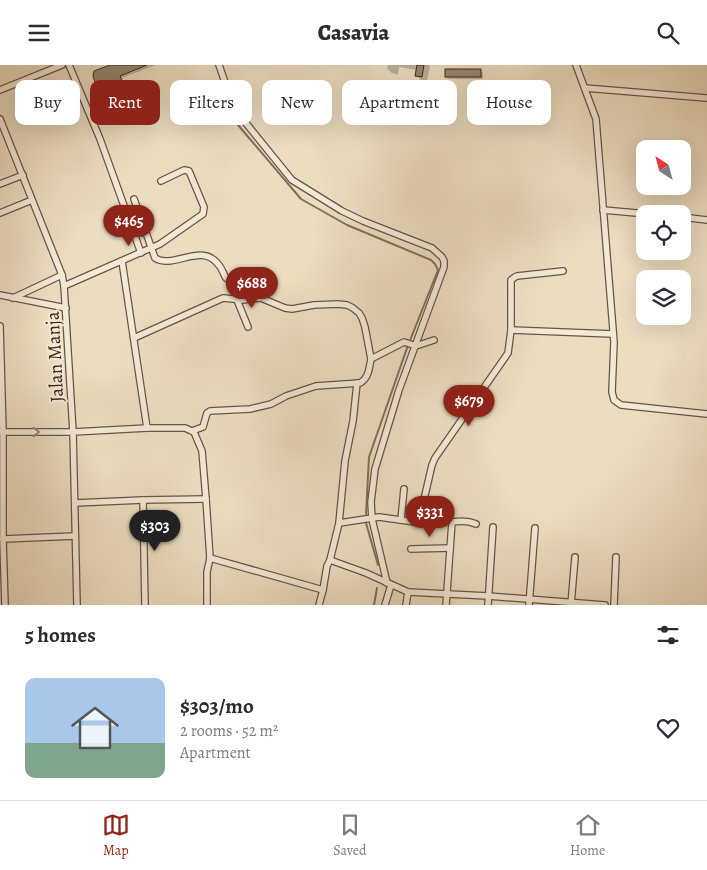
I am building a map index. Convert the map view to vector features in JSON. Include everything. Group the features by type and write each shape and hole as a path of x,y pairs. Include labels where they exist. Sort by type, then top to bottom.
{"street":[{"path":"0,90 62,65"},
{"path":"69,65 100,139 141,253"},
{"path":"219,65 229,94 241,117 292,179 342,211 432,248 444,261 444,267 399,390 375,469 371,502 372,519 389,584 385,605"},
{"path":"576,65 596,119 613,334 612,392 614,400 621,405 707,414"},
{"path":"585,88 707,98"},
{"name":"Jalan Manja","path":"0,119 62,275 64,286 73,432 77,605"},
{"path":"64,286 160,244 201,216 204,210 188,169 161,181"},
{"path":"0,184 23,175"},
{"path":"134,199 155,258 164,261 177,260 194,255 212,258 219,265 226,278"},
{"path":"0,213 32,200"},
{"path":"603,210 636,213"},
{"path":"691,218 707,220"},
{"path":"122,261 147,428"},
{"path":"339,523 385,517 417,522 420,520 432,465 438,453 508,353 511,329 511,283 513,278 563,271"},
{"path":"13,298 62,275"},
{"path":"0,295 66,308"},
{"path":"134,338 223,298 237,300 261,298 292,309 338,304 347,305 359,313 365,327 371,359 368,375 364,380 357,383 316,386 286,396 272,404 250,409 210,411 207,413 203,427 192,431"},
{"path":"237,300 248,327"},
{"path":"0,326 1,510 5,605"},
{"path":"511,329 613,334"},
{"path":"371,359 404,342 414,345 434,340"},
{"path":"319,605 326,566 330,560 339,523 345,461 353,421 357,383"},
{"path":"1,432 73,432 147,428 185,428 192,431 202,451 206,499 210,558 206,572 206,605"},
{"path":"402,520 404,489"},
{"path":"75,503 206,499"},
{"path":"143,500 145,605"},
{"path":"446,605 452,522 476,524"},
{"path":"488,605 493,527"},
{"path":"529,602 535,528"},
{"path":"3,539 75,536"},
{"path":"412,549 450,548"},
{"path":"571,604 575,557"},
{"path":"614,605 616,557"},
{"path":"210,558 323,590"},
{"path":"330,560 366,573 408,592 488,596 529,602 605,605"},
{"path":"406,605 408,592"}],"building":[{"path":"110,65 147,65 120,76 122,80 94,80 94,71"},
{"path":"417,65 424,65 422,77 415,76"},
{"path":"445,69 481,69 481,77 445,77"}],"waterway":[{"path":"238,125 301,199 347,225 431,260 438,270 407,348 369,457 366,514"},
{"path":"366,523 378,565"},
{"path":"374,605 377,588"}]}
